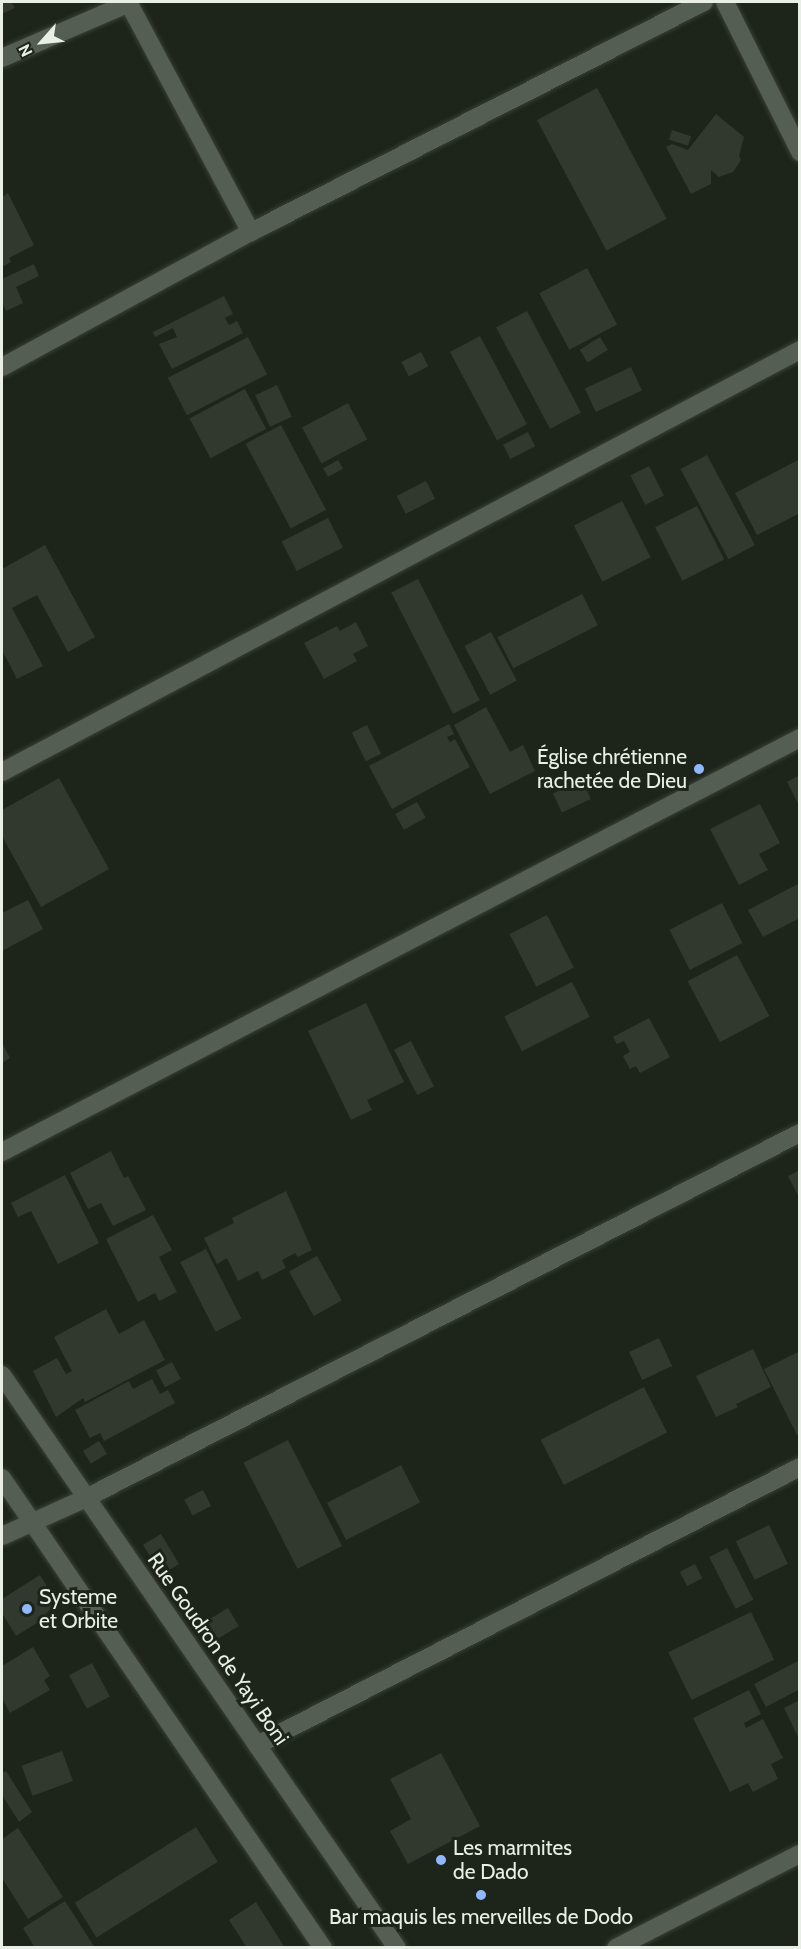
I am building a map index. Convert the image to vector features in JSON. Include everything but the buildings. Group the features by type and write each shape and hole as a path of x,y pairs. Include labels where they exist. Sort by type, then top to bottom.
{"street":[{"path":"2,58 129,2 250,232"},
{"path":"2,367 250,232 704,2"},
{"path":"725,2 800,152"},
{"path":"2,772 800,350"},
{"path":"2,1152 800,738"},
{"path":"2,1536 86,1497 800,1133"},
{"name":"Rue Goudron de Yayi Boni","path":"2,1375 397,1947"},
{"path":"257,1746 800,1467"},
{"path":"2,1478 323,1947"},
{"path":"616,1947 800,1854"}],"place":[{"name":"Église chrétienne rachetée de Dieu","path":"699,769"},
{"name":"Systeme et Orbite","path":"27,1609"},
{"name":"Les marmites de Dado","path":"441,1860"},
{"name":"Bar maquis les merveilles de Dodo","path":"481,1895"}]}
